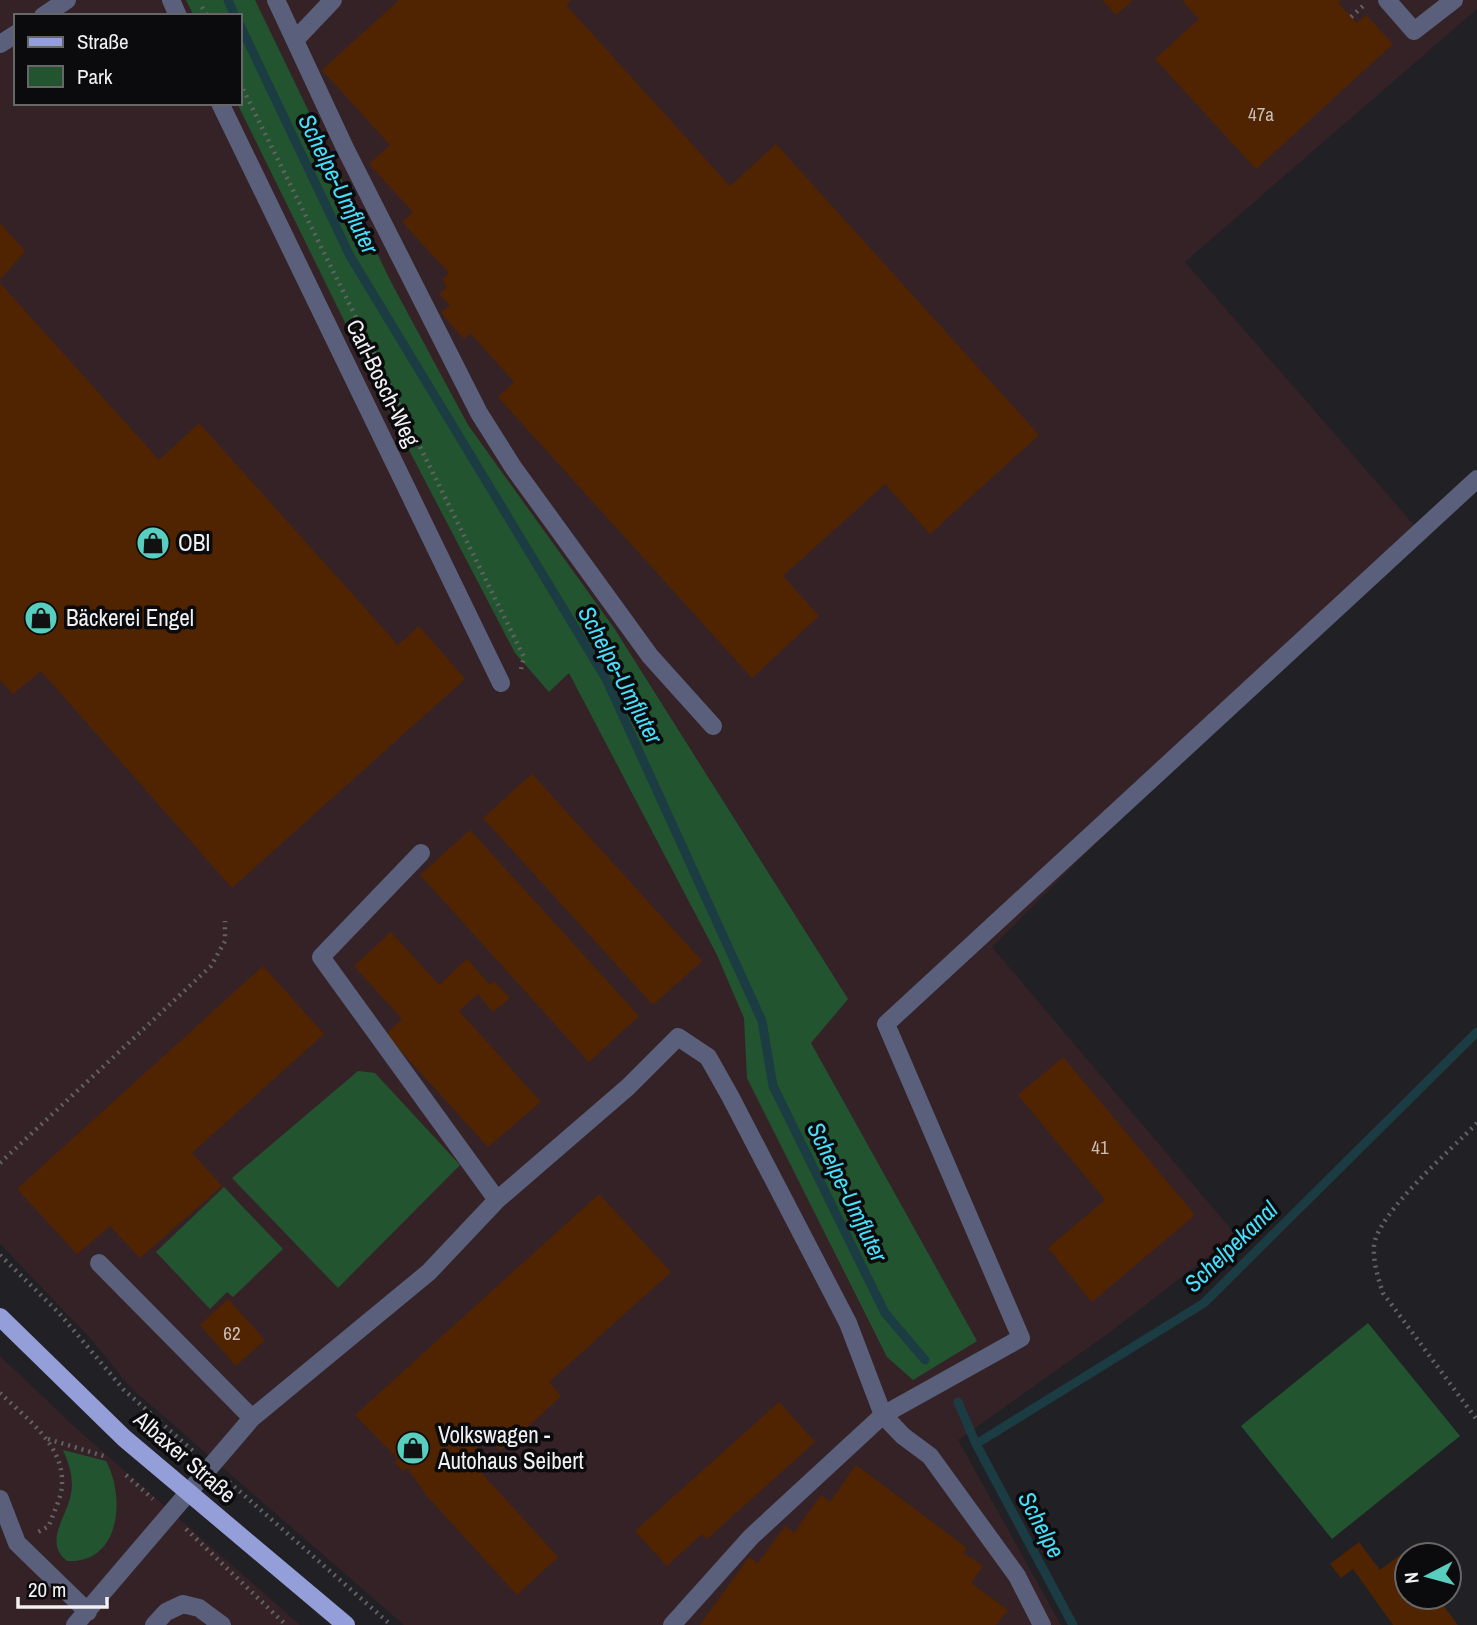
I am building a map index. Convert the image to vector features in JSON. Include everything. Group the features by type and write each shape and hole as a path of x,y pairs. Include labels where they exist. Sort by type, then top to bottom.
{"main road":[{"name":"Albaxer Straße","path":"0,1317 124,1438 346,1625"}],"street":[{"path":"46,14 67,0"},
{"path":"276,0 345,148 479,413 513,467 650,656 713,726"},
{"path":"295,40 333,0"},
{"path":"1387,0 1414,31 1454,0"},
{"name":"Carl-Bosch-Weg","path":"221,105 500,683"},
{"path":"672,1625 751,1537 883,1415 1021,1338 886,1024 1477,479"},
{"path":"421,853 321,957 497,1200"},
{"path":"0,1499 17,1543 82,1618 252,1418 429,1272 497,1200 628,1087 678,1037 708,1057 730,1096 848,1323 883,1415 902,1436 930,1456 1017,1576 1042,1625"},
{"path":"99,1263 252,1418"},
{"path":"154,1625 166,1612 183,1604 199,1608 222,1625"}],"path":[{"path":"242,87 524,657 520,671 500,683"},
{"path":"0,1163 211,966 225,941 225,921"},
{"path":"1477,1124 1386,1217 1374,1244 1376,1271 1383,1293 1477,1420"},
{"path":"0,1255 59,1313 124,1390 391,1625"},
{"path":"0,1393 48,1439 60,1463 62,1486 49,1526 17,1543"},
{"path":"48,1439 106,1456"},
{"path":"236,1574 286,1625"}],"shaded area":[{"path":"0,0 1477,0 1477,9 1185,262 1414,525 992,947 1236,1235 1109,1333 958,1440 1061,1625 404,1625 131,1388 91,1339 0,1244"},
{"path":"0,1356 77,1429 300,1625 0,1625"}],"green space":[{"path":"186,0 255,0 391,282 468,425 614,628 848,999 811,1043 977,1341 913,1380 887,1357 747,1078 744,1018 717,955 569,673 549,692 515,653 387,408 238,105 242,105 242,14 193,14"},
{"path":"358,1071 375,1073 460,1165 338,1288 232,1178"},
{"path":"224,1187 283,1249 233,1297 227,1292 210,1309 156,1252"},
{"path":"1368,1323 1460,1436 1332,1539 1241,1426"},
{"path":"63,1450 106,1461 116,1493 114,1526 108,1540 98,1552 85,1559 67,1561 57,1546 58,1529 72,1488"}],"building":[{"path":"399,0 571,0 566,5 730,186 776,144 1039,435 930,534 885,484 783,576 819,616 752,678 498,397 514,382 470,333 464,339 441,313 450,305 439,294 447,287 442,280 449,273 402,222 413,212 369,164 390,145 322,70"},
{"path":"1102,0 1133,0 1116,15"},
{"path":"1182,0 1341,0 1338,3 1357,23 1366,15 1393,44 1256,169 1155,59 1199,19"},
{"path":"0,223 25,251 0,280"},
{"name":"OBI","path":"0,283 159,460 199,423 398,645 419,626 465,679 232,888 41,671 13,694 0,680"},
{"path":"532,774 702,961 653,1005 483,818"},
{"path":"470,830 639,1016 589,1062 420,875"},
{"path":"391,932 439,985 467,959 490,985 494,981 510,998 493,1012 478,994 459,1011 541,1102 488,1147 389,1038 388,1032 402,1019 354,966"},
{"path":"263,966 324,1034 192,1153 222,1186 140,1258 110,1226 77,1254 17,1189"},
{"path":"1063,1057 1195,1215 1092,1302 1048,1248 1105,1200 1018,1095"},
{"path":"599,1194 671,1272 549,1382 561,1396 528,1427 535,1435 523,1446 516,1437 500,1451 489,1438 467,1457 558,1557 517,1595 427,1496 407,1468 403,1471 394,1462 398,1459 355,1415"},
{"path":"228,1299 265,1340 236,1366 200,1325"},
{"path":"779,1402 815,1442 707,1539 702,1534 667,1566 635,1531"},
{"path":"856,1465 967,1548 963,1553 983,1566 971,1583 1008,1610 996,1625 700,1625 749,1557 758,1563 785,1526 794,1533 821,1495 830,1502"},
{"path":"1359,1542 1380,1570 1393,1560 1393,1611 1448,1611 1458,1625 1393,1625 1353,1569 1341,1578 1330,1564"}],"waterway":[{"name":"Schelpe-Umfluter","path":"228,0 234,14"},
{"name":"Schelpe-Umfluter","path":"242,29 350,256 606,679 762,1021 773,1086 885,1313 925,1360"},
{"name":"Schelpekanal","path":"976,1444 1204,1303 1477,1032"},
{"name":"Schelpe","path":"958,1402 976,1444 1073,1625"}],"place":[{"name":"OBI","path":"153,543"},
{"name":"Bäckerei Engel","path":"41,618"},
{"name":"Volkswagen - Autohaus Seibert","path":"413,1448"}]}
